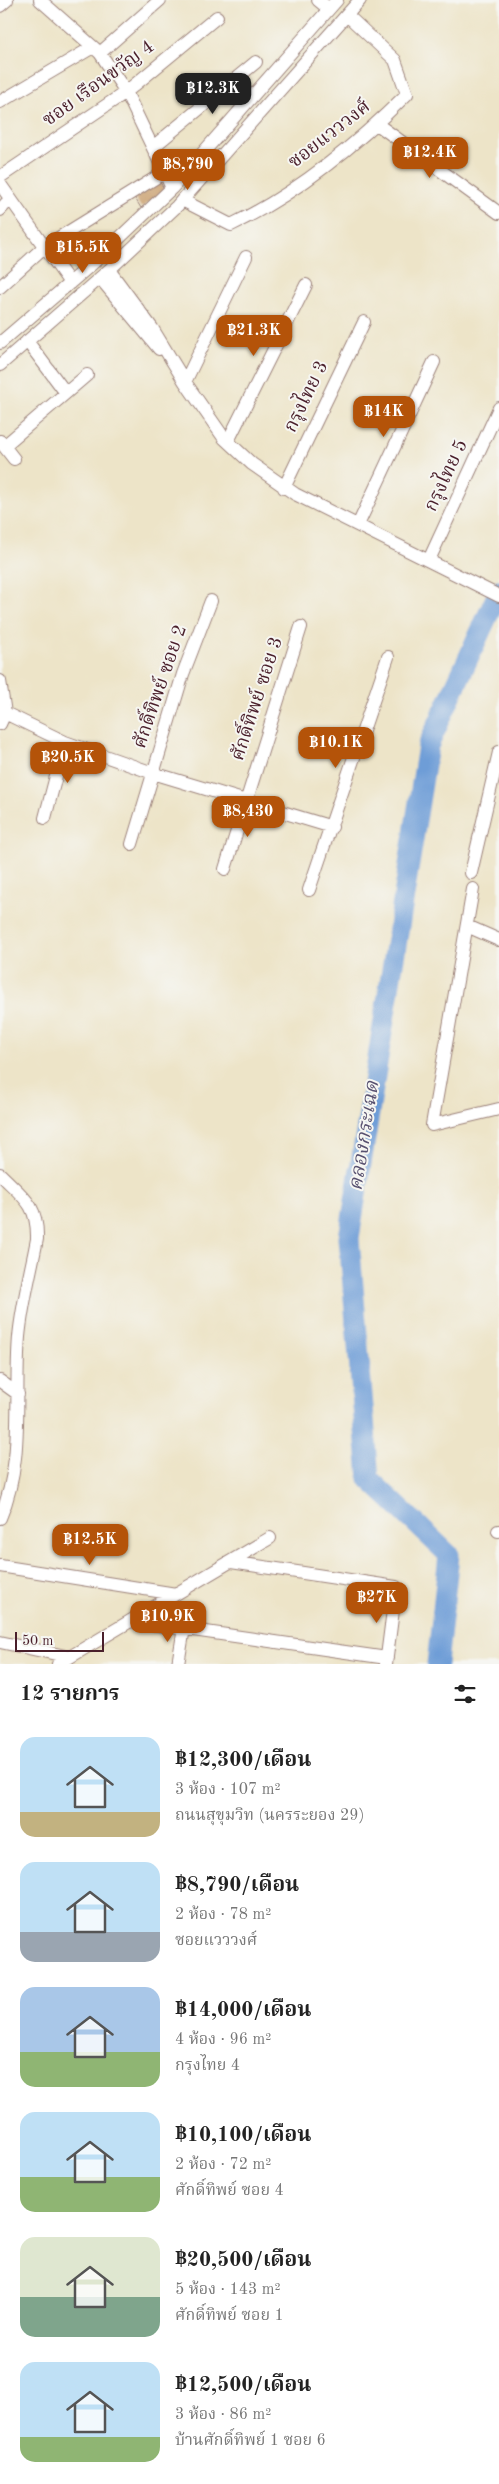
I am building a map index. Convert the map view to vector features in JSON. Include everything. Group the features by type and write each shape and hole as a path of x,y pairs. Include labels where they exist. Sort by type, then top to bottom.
{"street":[{"path":"0,6 7,0"},
{"path":"0,102 96,50 160,0"},
{"path":"1,339 70,283 172,188 333,5 318,0"},
{"path":"0,364 104,274 182,200 360,0"},
{"path":"44,1 96,50 126,92 172,188"},
{"name":"ซอยแวววงศ์","path":"182,200 231,225 257,212 289,190 377,124 407,94 395,60 347,15"},
{"name":"ซอย เรือนขวัญ 4","path":"0,177 126,92 217,17"},
{"path":"152,147 256,62"},
{"path":"377,124 499,213"},
{"path":"0,287 44,247 165,172"},
{"path":"0,184 70,283"},
{"path":"0,210 10,199"},
{"path":"185,382 246,257"},
{"path":"104,274 152,328 171,362 228,441 252,464 284,488 499,596"},
{"path":"228,441 306,285"},
{"name":"กรุงไทย 3","path":"284,488 364,322"},
{"path":"27,341 66,393"},
{"path":"358,525 434,362"},
{"path":"14,460 2,443 87,375"},
{"name":"กรุงไทย 5","path":"429,560 499,408"},
{"name":"ศักดิ์ทิพย์ ซอย 2","path":"132,844 183,674 211,601"},
{"name":"ศักดิ์ทิพย์ ซอย 3","path":"225,869 245,800 301,627"},
{"path":"309,890 332,827 388,657"},
{"path":"0,682 2,718 153,773 332,827"},
{"path":"45,818 65,742"},
{"path":"470,872 499,752"},
{"path":"473,889 432,1125 499,1109"},
{"path":"467,926 499,940"},
{"path":"0,1174 29,1203 37,1223 37,1239 19,1336 16,1442 5,1476 0,1518"},
{"path":"0,1381 18,1394"},
{"path":"58,1664 270,1538"},
{"path":"130,1621 386,1661 396,1587 231,1562"},
{"path":"0,1566 176,1594"},
{"path":"178,1664 184,1628"},
{"path":"0,1642 70,1657"}],"building":[{"path":"158,179 166,192 141,208 133,195"}],"waterway":[{"name":"คลองกระเฉด","path":"437,1664 449,1555 369,1479 349,1238 428,746 499,591"}]}
